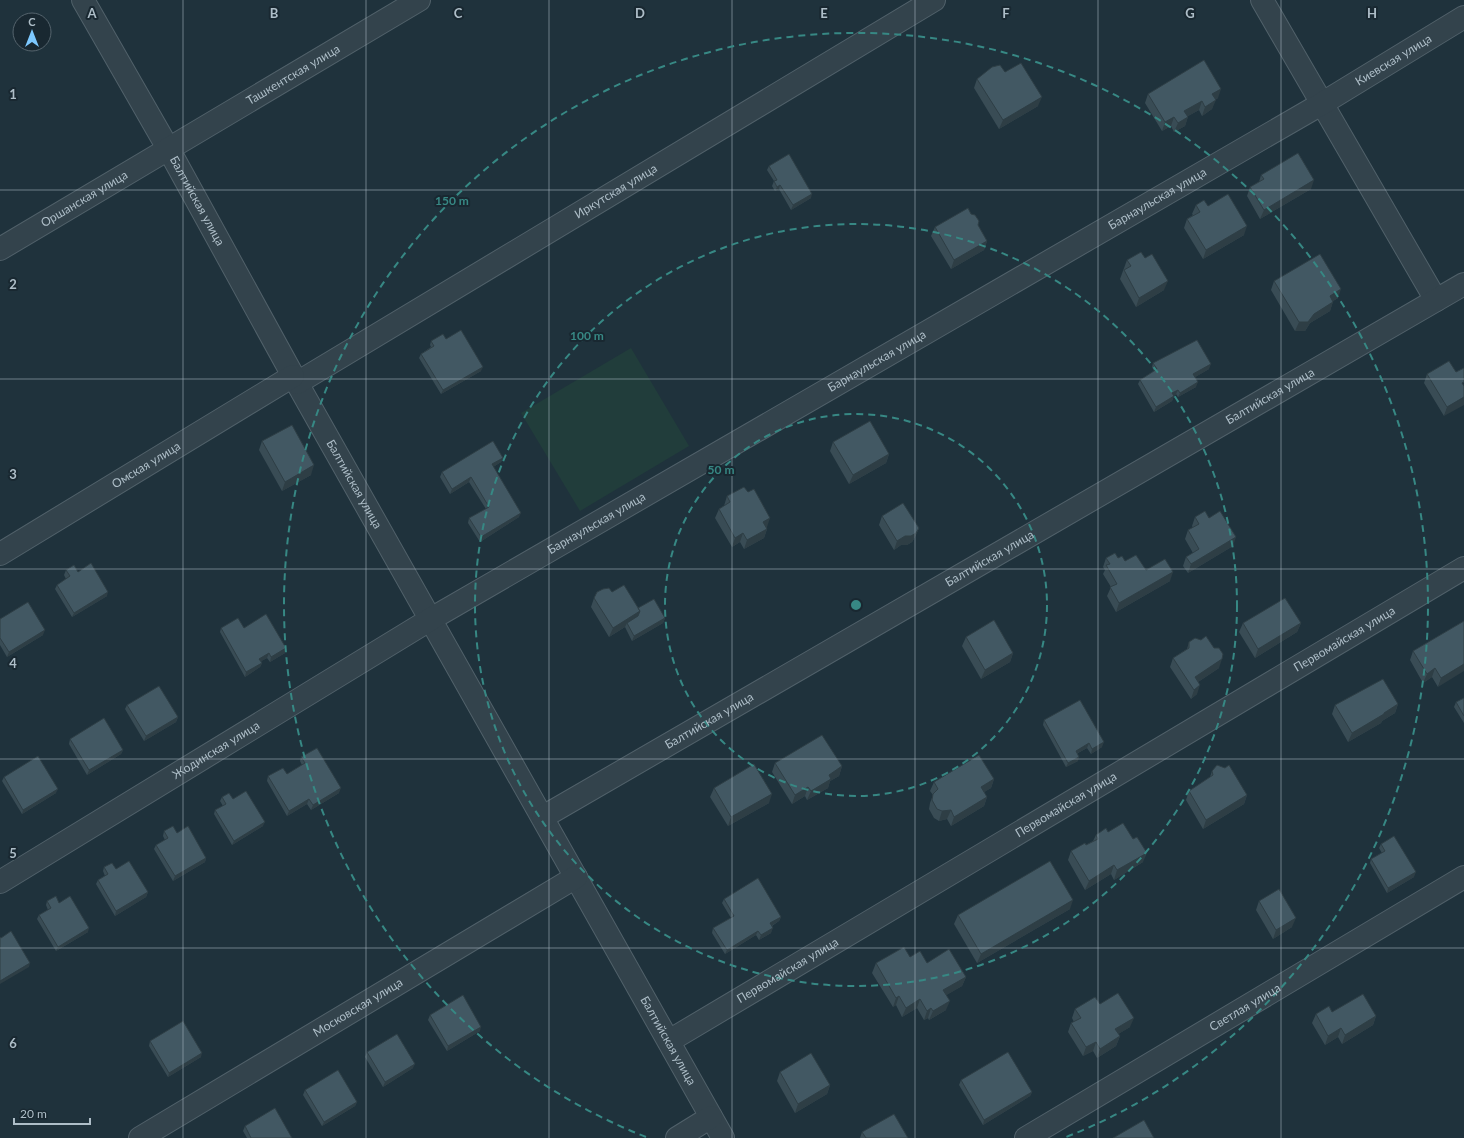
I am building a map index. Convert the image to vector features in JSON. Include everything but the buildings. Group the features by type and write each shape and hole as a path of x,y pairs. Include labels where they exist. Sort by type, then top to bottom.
{"street":[{"name":"Балтийская улица","path":"83,0 169,150 295,380 723,1138"},
{"name":"Ташкентская улица","path":"169,150 418,0"},
{"name":"Иркутская улица","path":"295,380 934,0"},
{"path":"1262,0 1436,300"},
{"name":"Киевская улица","path":"1323,103 1464,17"},
{"name":"Барнаульская улица","path":"431,619 1323,103"},
{"name":"Оршанская улица","path":"0,249 169,150"},
{"name":"Балтийская улица","path":"543,817 1464,284"},
{"name":"Омская улица","path":"0,554 295,380"},
{"name":"Первомайская улица","path":"669,1041 1464,568"},
{"name":"Жодинская улица","path":"0,882 431,619"},
{"name":"Московская улица","path":"140,1138 576,877"},
{"name":"Светлая улица","path":"1026,1138 1464,877"},
{"path":"677,1138 711,1117"}],"green space":[{"path":"631,348 689,446 580,511 521,413"}]}
